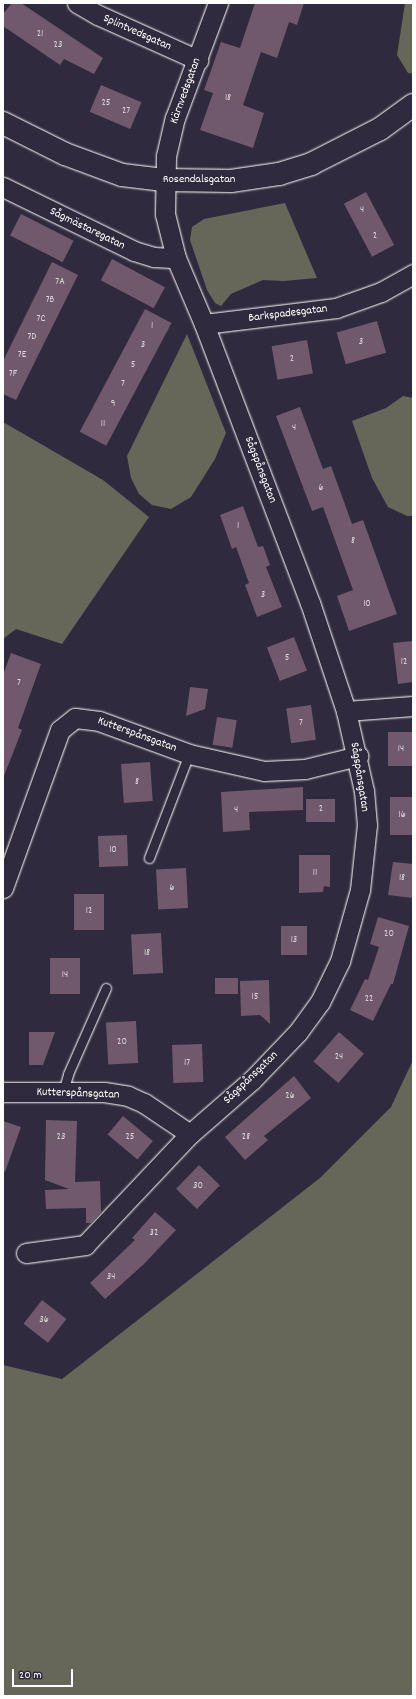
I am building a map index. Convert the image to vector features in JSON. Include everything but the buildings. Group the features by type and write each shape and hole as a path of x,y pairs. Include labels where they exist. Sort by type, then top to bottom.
{"street":[{"name":"Splintvedsgatan","path":"77,3 98,15 198,60"},
{"name":"Kärnvedsgatan","path":"164,180 175,118 198,60 218,3"},
{"name":"Rosendalsgatan","path":"3,123 91,165 122,175 164,180 231,181 279,174 311,164 380,129 413,105"},
{"name":"Sågspånsgatan","path":"26,1253 85,1244 190,1134 252,1080 298,1032 320,1002 340,960 357,905 365,858 367,825 358,756 346,711 310,602 204,324 176,258 164,214 164,180"},
{"name":"Sågmästaregatan","path":"3,187 134,251 154,257 176,258"},
{"name":"Barkspadesgatan","path":"204,324 336,308 381,292 413,274"},
{"path":"346,711 413,706"},
{"name":"Kutterspånsgatan","path":"3,888 60,730 66,722 84,717 99,721 189,754 264,771 305,769 358,756"},
{"name":"Kutterspånsgatan","path":"3,1092 64,1092 130,1096 190,1134"}],"lane":[{"path":"149,858 189,754"},
{"path":"64,1092 68,1074 106,988"}],"green space":[{"path":"405,3 413,3 413,74 408,73 397,55"},
{"path":"285,203 317,278 284,281 263,280 231,294 221,306 215,303 207,290 190,240 192,227 204,219"},
{"path":"187,334 226,433 215,459 191,497 171,509 152,505 139,494 131,478 127,456"},
{"path":"403,396 413,398 413,516 407,516 388,507 372,478 352,421 386,408"},
{"path":"3,422 103,480 149,517 62,644 16,629 3,639"},
{"path":"413,1060 413,1696 3,1696 3,1365 62,1379 320,1178 391,1107"}]}
